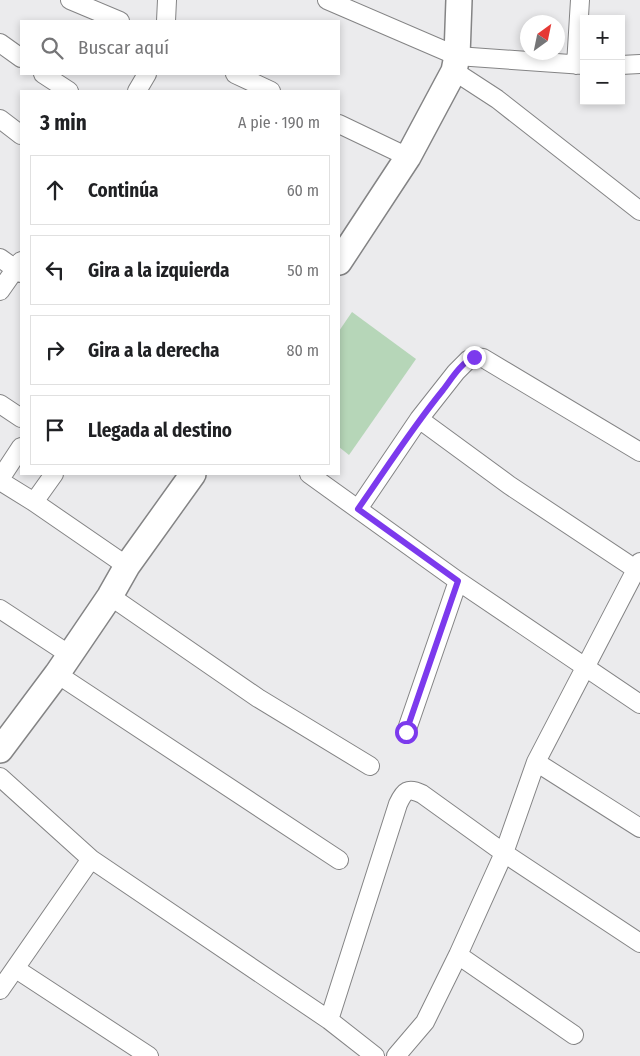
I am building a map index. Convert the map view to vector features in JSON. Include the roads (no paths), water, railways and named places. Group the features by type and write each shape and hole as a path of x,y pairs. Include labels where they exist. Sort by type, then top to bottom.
{"street":[{"path":"70,0 118,20"},
{"path":"166,20 167,0"},
{"path":"327,0 456,64 497,99 640,211"},
{"path":"340,260 408,157 456,64 459,0"},
{"path":"580,0 580,60"},
{"path":"0,43 20,57"},
{"path":"456,64 580,65"},
{"path":"625,64 640,64"},
{"path":"45,75 68,90"},
{"path":"138,90 146,75"},
{"path":"237,75 269,90"},
{"path":"0,119 20,134"},
{"path":"340,124 408,157"},
{"path":"0,258 19,268 0,292"},
{"path":"358,509 419,419 456,372 468,360 474,357 483,358 640,452"},
{"path":"0,404 20,417"},
{"path":"396,1056 425,1022 458,955 504,853 536,762 584,666 639,568 509,485 419,419"},
{"path":"20,449 0,480 127,566"},
{"path":"34,502 53,475"},
{"path":"0,750 64,664 110,596 127,566 192,475"},
{"path":"310,475 458,581 640,704"},
{"path":"406,732 458,581"},
{"path":"110,596 258,698 370,766"},
{"path":"0,609 64,664 339,860"},
{"path":"536,762 640,828"},
{"path":"0,777 91,859 329,1020 375,1056"},
{"path":"329,1020 398,804 402,795 408,791 414,790 422,794 504,853 640,943"},
{"path":"0,990 91,859"},
{"path":"458,955 574,1035"},
{"path":"16,969 150,1056"}]}
